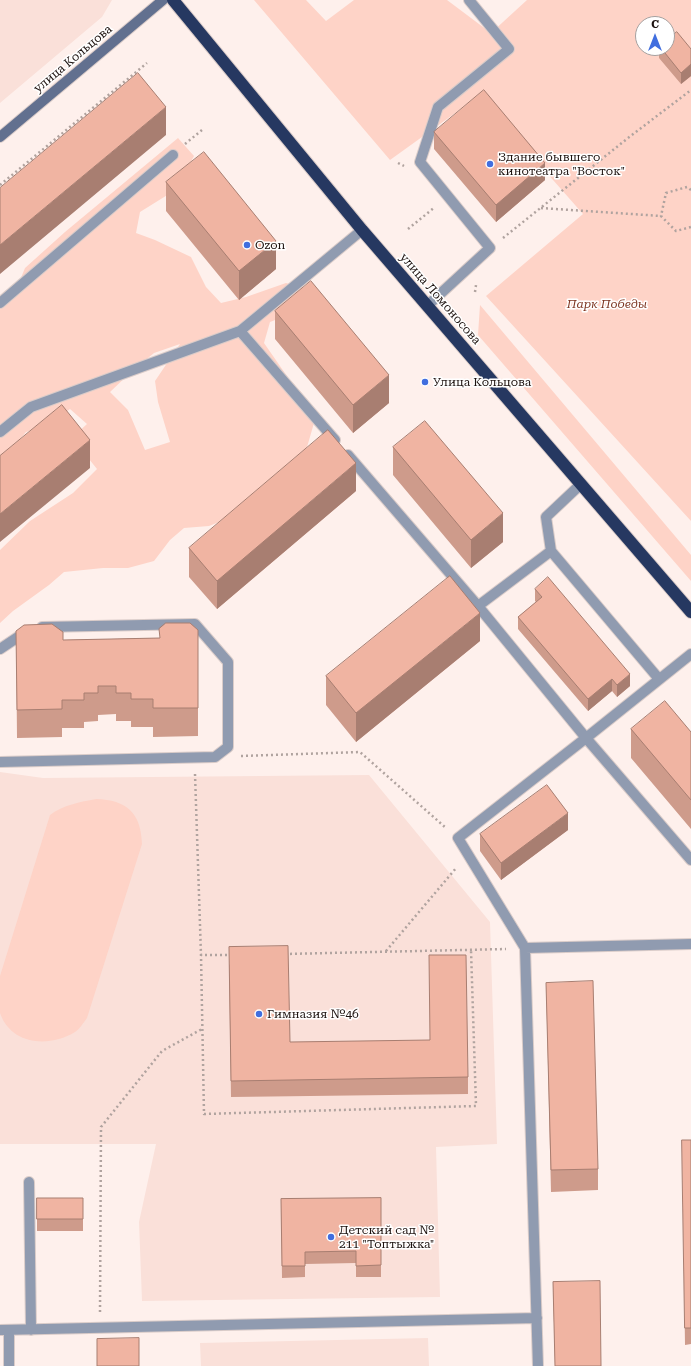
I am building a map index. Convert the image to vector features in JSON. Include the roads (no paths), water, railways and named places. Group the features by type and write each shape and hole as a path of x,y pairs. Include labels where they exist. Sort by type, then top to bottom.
{"highway":[{"name":"улица Ломоносова","path":"173,0 362,230 691,612"}],"main road":[{"name":"улица Кольцова","path":"0,137 163,0"}],"lane":[{"path":"427,306 490,248 420,162 438,107 509,50 469,0"},
{"path":"0,303 173,155"},
{"path":"0,432 31,406 240,331 362,230"},
{"path":"240,331 478,606 586,738 691,860"},
{"path":"581,484 546,517 551,551 659,679"},
{"path":"478,606 551,551"},
{"path":"0,649 33,628 196,624 228,662 228,747 215,757 0,762"},
{"path":"538,1366 525,948 458,838 691,654"},
{"path":"525,948 691,944"},
{"path":"29,1182 31,1330"},
{"path":"9,1366 4,1330 537,1318"}],"place":[{"name":"Здание бывшего кинотеатра \"Восток\"","path":"490,164"},
{"name":"Ozon","path":"247,245"},
{"name":"Улица Кольцова","path":"425,382"},
{"name":"Гимназия №46","path":"259,1014"},
{"name":"Детский сад № 211 \"Топтыжка\"","path":"331,1237"}],"park label":[{"name":"Парк Победы","path":"607,304"}]}
